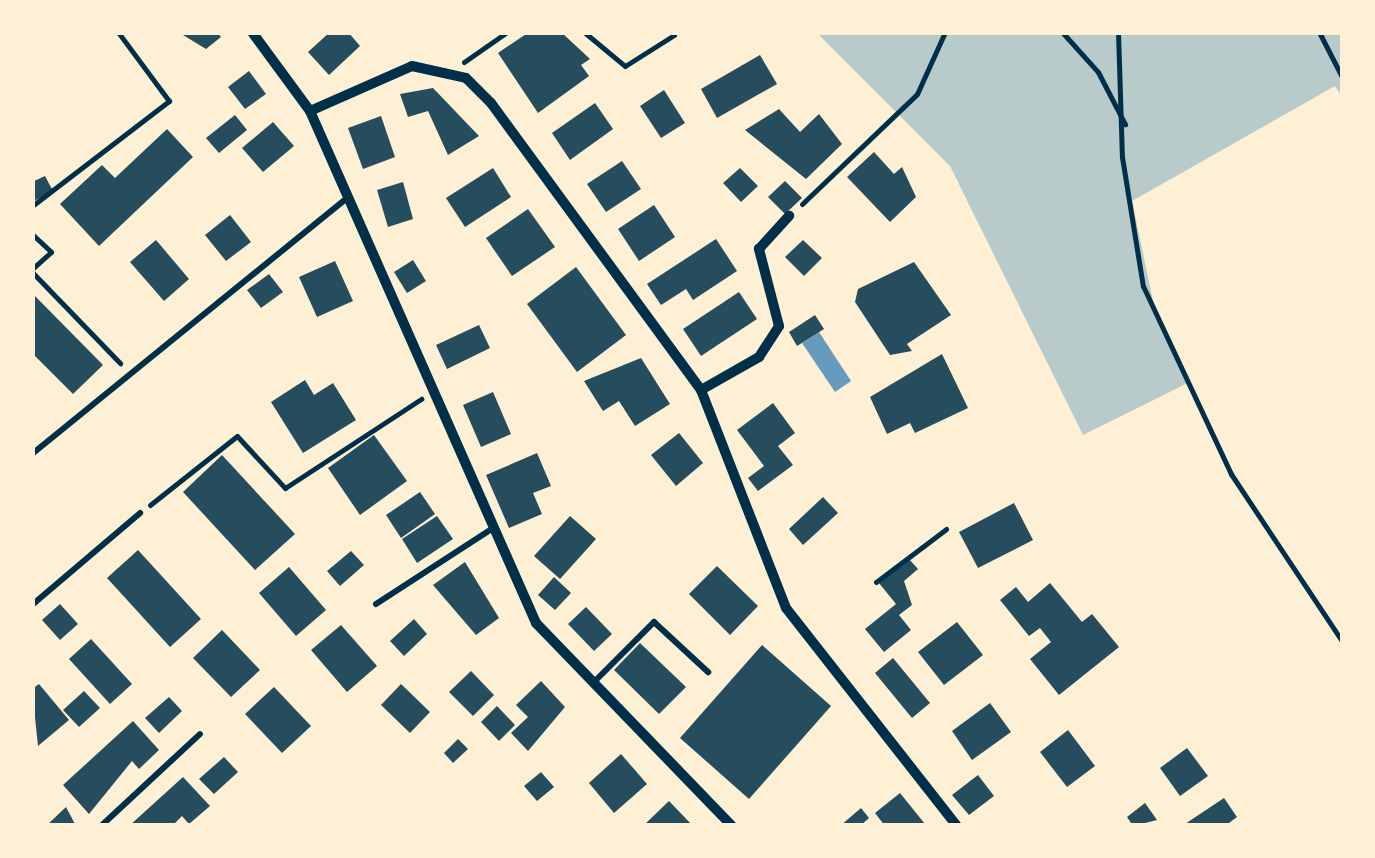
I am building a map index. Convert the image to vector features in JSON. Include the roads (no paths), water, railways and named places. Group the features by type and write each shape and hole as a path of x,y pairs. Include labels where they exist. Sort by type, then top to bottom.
{"street":[{"path":"252,32 310,111 428,395 536,623 590,686 732,826"},
{"path":"310,111 382,73 449,72 491,103 700,390 786,608 957,826"},
{"path":"700,390 759,356 779,326 759,250 788,216"}],"lane":[{"path":"32,454 346,199"},
{"path":"32,605 140,512"},
{"path":"376,604 490,530"},
{"path":"590,686 654,622 708,672"},
{"path":"102,826 200,734"}],"water":[{"path":"819,332 851,381 835,392 802,343"}]}
